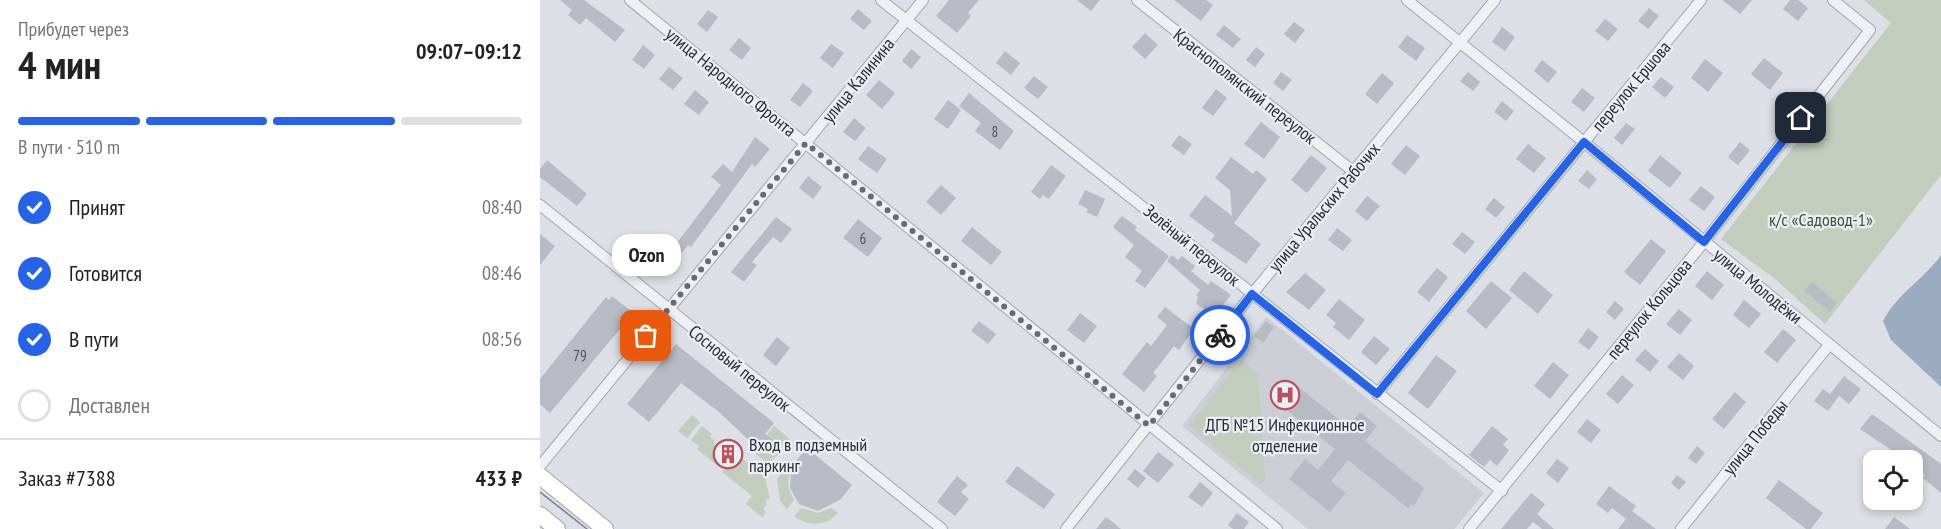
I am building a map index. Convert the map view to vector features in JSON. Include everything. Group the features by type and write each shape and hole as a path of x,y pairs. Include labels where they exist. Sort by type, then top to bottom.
{"main road":[{"path":"540,476 605,529"},
{"path":"540,515 557,529"}],"street":[{"name":"улица Народного Фронта","path":"630,0 1271,527"},
{"name":"Зелёный переулок","path":"881,0 1502,491"},
{"name":"улица Калинина","path":"540,466 923,0"},
{"name":"Краснополянский переулок","path":"1137,0 1354,172"},
{"name":"улица Молодёжи","path":"1407,0 1584,142 1941,436"},
{"name":"улица Уральских Рабочих","path":"1066,529 1252,294 1495,0"},
{"name":"переулок Ершова","path":"1377,394 1701,0"},
{"name":"переулок Кольцова","path":"1469,529 1704,242 1870,30 1833,0"},
{"name":"Сосновый переулок","path":"540,205 942,529"},
{"name":"улица Победы","path":"1681,529 1829,345"}],"shaded area":[{"name":"ДГБ №15 Инфекционное отделение","path":"1266,317 1484,493 1454,529 1308,529 1182,426"}],"green space":[{"name":"к/с «Садовод-1»","path":"1864,0 1941,0 1941,175 1825,324 1775,279 1721,239 1891,23"},
{"path":"1241,360 1258,374 1265,480 1261,484 1189,426"},
{"path":"692,415 700,422 687,438 678,431"},
{"path":"702,426 712,434 710,437 714,440 715,451 719,454 719,467 697,449 699,446 691,440"},
{"path":"774,426 790,439 785,447 776,440 769,450 776,456 767,463 753,452"},
{"path":"737,454 765,477 770,499 765,500 767,504 763,509 766,512 762,517 746,504 752,496 722,472"},
{"path":"790,460 796,465 788,482 794,500 787,509 780,501 777,479"},
{"path":"801,508 818,513 831,508 838,513 828,521 817,524 794,517"}],"water":[{"path":"1941,255 1941,387 1891,340 1883,321 1895,303"}],"building":[{"path":"560,0 584,0 625,30 615,42 586,18 580,25 568,15 572,10"},
{"path":"949,0 979,0 968,13 971,16 957,33 936,16"},
{"path":"1077,0 1100,0 1091,11"},
{"path":"1174,0 1206,0 1213,5 1201,21"},
{"path":"1722,0 1752,0 1740,14"},
{"path":"1790,0 1798,0 1808,8 1798,21 1783,9"},
{"path":"1649,8 1659,16 1648,29 1638,21"},
{"path":"858,9 872,21 864,30 850,19"},
{"path":"708,10 718,17 707,32 697,24"},
{"path":"1605,19 1618,29 1608,41 1595,31"},
{"path":"1294,22 1305,30 1295,43 1284,34"},
{"path":"1224,25 1241,39 1233,48 1216,35"},
{"path":"1502,27 1515,37 1505,51 1492,42"},
{"path":"1145,33 1158,45 1145,59 1132,47"},
{"path":"1407,35 1425,48 1416,61 1398,47"},
{"path":"739,38 751,48 742,60 729,50"},
{"path":"831,44 844,53 833,68 820,58"},
{"path":"643,45 655,55 644,69 632,60"},
{"path":"1256,47 1265,54 1255,67 1246,60"},
{"path":"911,49 921,57 911,69 902,61"},
{"path":"1005,51 1020,63 1011,75 996,63"},
{"path":"1764,58 1783,73 1770,90 1751,74"},
{"path":"1705,59 1723,73 1708,92 1691,78"},
{"path":"1542,60 1557,72 1548,83 1534,71"},
{"path":"669,67 683,78 673,90 659,79"},
{"path":"1281,72 1292,80 1283,91 1273,83"},
{"path":"1468,72 1480,82 1473,91 1460,81"},
{"path":"1382,73 1394,83 1377,104 1365,94"},
{"path":"1034,76 1048,87 1038,99 1024,88"},
{"path":"1661,77 1674,87 1665,98 1652,87"},
{"path":"879,80 895,93 882,109 866,95"},
{"path":"803,83 813,91 800,107 790,100"},
{"path":"1582,88 1595,98 1584,112 1571,102"},
{"path":"1216,89 1227,98 1213,116 1202,108"},
{"path":"695,90 709,102 699,115 684,104"},
{"path":"969,93 1014,131 1000,150 975,131 981,123 959,106"},
{"path":"948,100 961,110 948,129 934,119"},
{"path":"1502,101 1514,111 1506,121 1494,112"},
{"path":"854,118 866,128 855,141 843,132"},
{"path":"1261,122 1280,137 1264,159 1244,144"},
{"path":"1626,123 1635,129 1622,145 1614,138"},
{"path":"1179,135 1192,144 1184,155 1171,146"},
{"path":"755,137 770,149 755,167 752,164 691,247 688,245 665,274 650,262 662,246 670,252 721,185 711,177 723,164 732,172"},
{"path":"1740,142 1750,150 1738,165 1728,157"},
{"path":"1528,144 1546,158 1534,173 1516,159"},
{"path":"1406,145 1420,156 1405,175 1391,164"},
{"path":"868,146 887,159 877,173 858,159"},
{"path":"1311,155 1327,168 1307,193 1291,180"},
{"path":"1660,155 1682,173 1670,188 1648,171"},
{"path":"1231,157 1253,174 1256,170 1267,179 1234,223 1261,244 1246,264 1211,240 1215,235 1189,216 1205,195 1232,216 1230,190 1215,178"},
{"path":"547,160 587,194 577,206 540,177 540,169"},
{"path":"1051,165 1066,176 1049,199 1043,195 1040,199 1031,192"},
{"path":"1587,170 1597,179 1589,189 1578,181"},
{"path":"808,176 822,187 813,199 799,188"},
{"path":"941,185 956,198 941,215 926,202"},
{"path":"1701,186 1715,197 1704,211 1689,200"},
{"path":"1085,190 1105,199 1097,217 1086,212 1088,209 1078,204"},
{"path":"1367,196 1380,206 1367,221 1355,211"},
{"path":"1494,198 1505,207 1496,218 1485,209"},
{"path":"1122,216 1137,227 1135,230 1169,256 1145,288 1135,281 1142,271 1125,257 1134,245 1113,227"},
{"path":"776,217 792,229 781,243 773,237 752,262 757,265 744,282 731,272"},
{"path":"858,219 882,238 868,257 843,238"},
{"path":"972,227 1002,252 991,265 961,241"},
{"path":"1337,228 1352,240 1343,251 1328,240"},
{"path":"1462,232 1475,242 1465,254 1452,244"},
{"path":"540,234 555,246 540,265"},
{"path":"1651,239 1666,251 1640,285 1624,272"},
{"path":"1172,255 1178,260 1182,256 1195,266 1191,271 1208,285 1211,281 1231,295 1215,315 1196,304 1198,297 1196,295 1200,290 1167,261"},
{"path":"1437,268 1448,277 1429,302 1417,292"},
{"path":"1524,271 1553,295 1538,314 1509,290"},
{"path":"1707,271 1724,285 1712,300 1695,286"},
{"path":"1305,273 1326,290 1309,310 1286,292"},
{"path":"1491,281 1512,298 1486,329 1466,311"},
{"path":"1812,282 1837,303 1830,312 1804,291"},
{"path":"612,296 631,311 627,317 629,318 550,413 540,404 540,379 606,297 609,300"},
{"path":"1339,299 1365,320 1349,340 1333,327 1336,323 1326,315"},
{"path":"1744,300 1761,314 1749,328 1733,315"},
{"path":"1615,301 1624,309 1615,320 1606,312"},
{"path":"1165,307 1194,329 1179,350 1174,346 1153,373 1157,376 1144,392 1122,374 1147,342 1151,346 1167,325 1157,317"},
{"path":"1679,309 1692,320 1680,335 1666,324"},
{"path":"1080,313 1097,326 1084,343 1067,330"},
{"path":"979,321 996,334 988,344 971,331"},
{"path":"1266,321 1274,327 1263,343 1254,336"},
{"path":"1588,328 1599,337 1589,350 1578,342"},
{"path":"1783,329 1796,340 1777,363 1764,352"},
{"path":"1374,336 1390,349 1376,365 1361,352"},
{"path":"777,337 790,348 776,366 763,355"},
{"path":"676,344 774,423 765,434 783,449 777,456 759,441 755,446 719,412 681,383 649,422 627,404"},
{"path":"1645,349 1659,361 1650,372 1635,360"},
{"path":"1679,353 1694,366 1683,380 1667,367"},
{"path":"1436,355 1457,371 1428,409 1408,393"},
{"path":"1553,362 1569,375 1550,399 1534,386"},
{"path":"1622,375 1634,385 1618,404 1606,394"},
{"path":"1844,376 1861,389 1849,404 1839,396 1828,411 1814,401 1823,389 1830,394"},
{"path":"1290,380 1348,427 1360,412 1377,426 1365,441 1424,488 1414,506 1412,504 1408,508 1348,460 1331,481 1346,493 1330,512 1289,479 1305,459 1318,470 1335,449 1274,400"},
{"path":"1735,392 1746,402 1724,429 1712,419"},
{"path":"1872,414 1922,450 1891,450 1860,429"},
{"path":"1587,419 1601,430 1591,443 1577,432"},
{"path":"1492,426 1508,439 1503,445 1509,450 1497,466 1490,460 1484,467 1469,455"},
{"path":"1697,446 1705,453 1696,464 1688,458"},
{"path":"807,448 852,485 841,499 818,511 799,504 790,488 791,473 797,463 795,462"},
{"path":"1923,451 1941,464 1941,493 1923,478 1925,475 1923,474"},
{"path":"1158,452 1174,464 1158,483 1143,471"},
{"path":"1557,459 1569,468 1558,483 1546,473"},
{"path":"1017,466 1055,494 1044,509 1005,482"},
{"path":"1135,469 1146,478 1138,488 1127,479"},
{"path":"1677,475 1686,482 1679,490 1671,483"},
{"path":"957,476 968,485 961,492 969,499 955,516 937,502"},
{"path":"1779,480 1823,513 1811,529 1806,529 1766,498"},
{"path":"1200,482 1213,493 1202,507 1188,497"},
{"path":"1609,486 1636,506 1632,511 1656,529 1618,529 1626,519 1612,508 1608,513 1596,504"},
{"path":"1531,493 1545,504 1537,514 1554,529 1542,529 1533,522 1527,529 1501,529"},
{"path":"1237,513 1249,522 1244,529 1233,529 1228,525"},
{"path":"1106,517 1121,529 1096,529"},
{"path":"1894,517 1910,529 1885,529"}],"tram line":[{"path":"540,492 587,529"}],"way so far":[{"path":"646,336 806,143 1149,426 1220,335"}],"place":[{"name":"Ozon","path":"646,336"},
{"name":"ДГБ №15 Инфекционное отделение","path":"1285,395"},
{"name":"Вход в подземный паркинг","path":"728,454"}],"route":[{"path":"1220,335 1252,294 1377,394 1584,142 1704,242 1801,118"}]}
